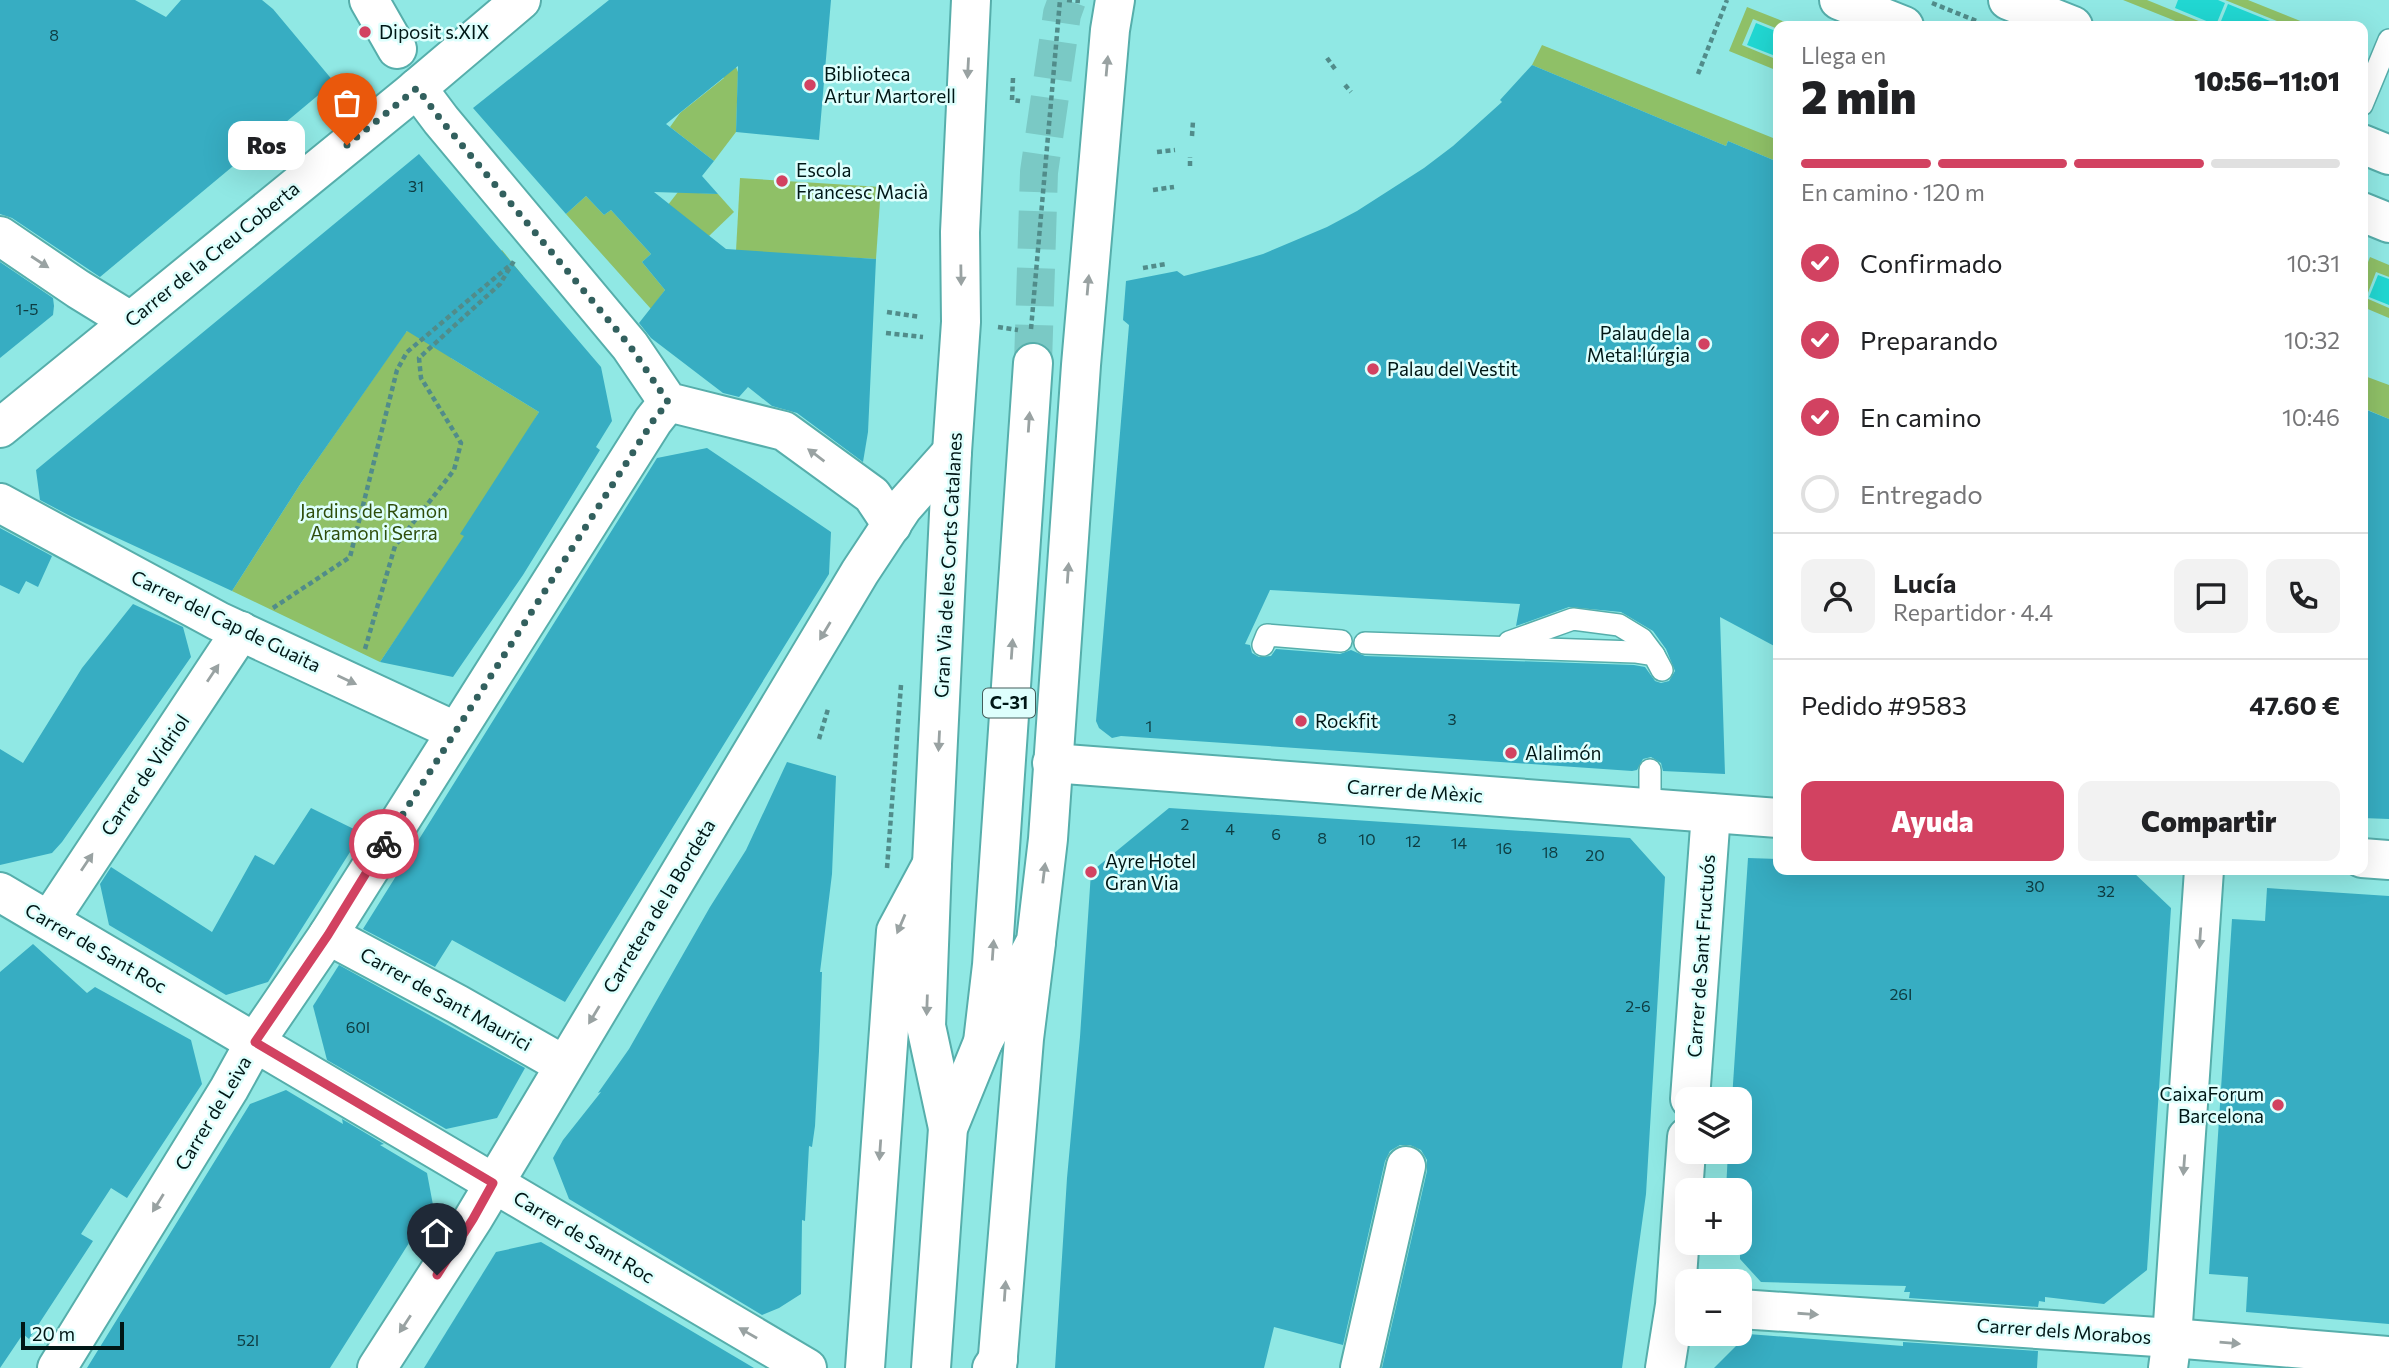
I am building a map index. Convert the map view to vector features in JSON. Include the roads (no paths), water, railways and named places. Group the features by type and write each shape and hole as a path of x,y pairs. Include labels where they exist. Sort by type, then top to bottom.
{"street":[{"path":"369,0 397,49"},
{"name":"Carrer de la Creu Coberta","path":"0,428 521,0"},
{"name":"Gran Via de les Corts Catalanes","path":"931,1368 948,1128 926,1026 932,863 961,322 960,232 971,0"},
{"path":"996,1365 1024,1039 1048,838 1081,365 1110,30 1115,0"},
{"path":"1839,0 1892,21"},
{"path":"2008,0 2060,21"},
{"path":"417,88 630,346 668,402 785,431 872,495 892,525"},
{"path":"2368,146 2389,155"},
{"path":"2368,214 2389,223"},
{"path":"0,236 130,321"},
{"name":"Gran Via de les Corts Catalanes","path":"948,1128 983,1042 992,965 1032,351"},
{"name":"Carrer de Leiva","path":"57,1368 229,1089 255,1042 328,935 653,421 668,402"},
{"name":"Carretera de la Bordeta","path":"377,1368 473,1219 860,572 903,507 953,452"},
{"name":"Carrer del Cap de Guaita","path":"0,503 145,583 241,631 456,731"},
{"name":"Carrer de Vidriol","path":"50,919 241,631"},
{"name":"Carrer de Mèxic","path":"1052,763 1773,818"},
{"name":"Carrer de Sant Fructuós","path":"1691,1087 1711,813"},
{"path":"2368,858 2389,860"},
{"path":"865,1368 896,931 932,863"},
{"path":"2170,1353 2204,875"},
{"name":"Carrer de Sant Roc","path":"0,891 807,1368"},
{"name":"Carrer de Sant Maurici","path":"328,935 564,1065"},
{"path":"983,1042 1036,941"},
{"path":"1682,1269 1686,1164"},
{"path":"1360,1368 1406,1166"},
{"name":"Carrer dels Morabos","path":"1752,1310 2170,1353 2389,1356"},
{"path":"1665,1368 1675,1329"}],"lane":[{"path":"2368,91 2389,40"},
{"path":"1365,643 1635,652 1658,662 1643,639 1619,625 1573,619 1499,645"},
{"path":"1263,645 1267,635 1341,641"},
{"path":"1650,770 1650,808"}],"water":[{"path":"2178,0 2218,0 2225,3 2218,21 2206,21 2175,8"},
{"path":"2228,4 2270,21 2221,21"},
{"path":"1756,23 1773,30 1773,55 1747,45"},
{"path":"2378,275 2389,279 2389,305 2369,297"}],"tunnel":[{"path":"1033,363 1039,172 1062,14 1067,0"}],"place":[{"name":"Diposit s.XIX","path":"365,32"},
{"name":"Biblioteca Artur Martorell","path":"810,85"},
{"name":"Ros","path":"347,145"},
{"name":"Escola Francesc Macià","path":"782,181"},
{"name":"Palau de la Metal·lúrgia","path":"1704,344"},
{"name":"Palau del Vestit","path":"1373,369"},
{"name":"Rockfit","path":"1301,721"},
{"name":"Alalimón","path":"1511,753"},
{"name":"Ayre Hotel Gran Via","path":"1091,872"},
{"name":"CaixaForum Barcelona","path":"2278,1105"}],"park label":[{"name":"Jardins de Ramon Aramon i Serra","path":"374,522"}]}
